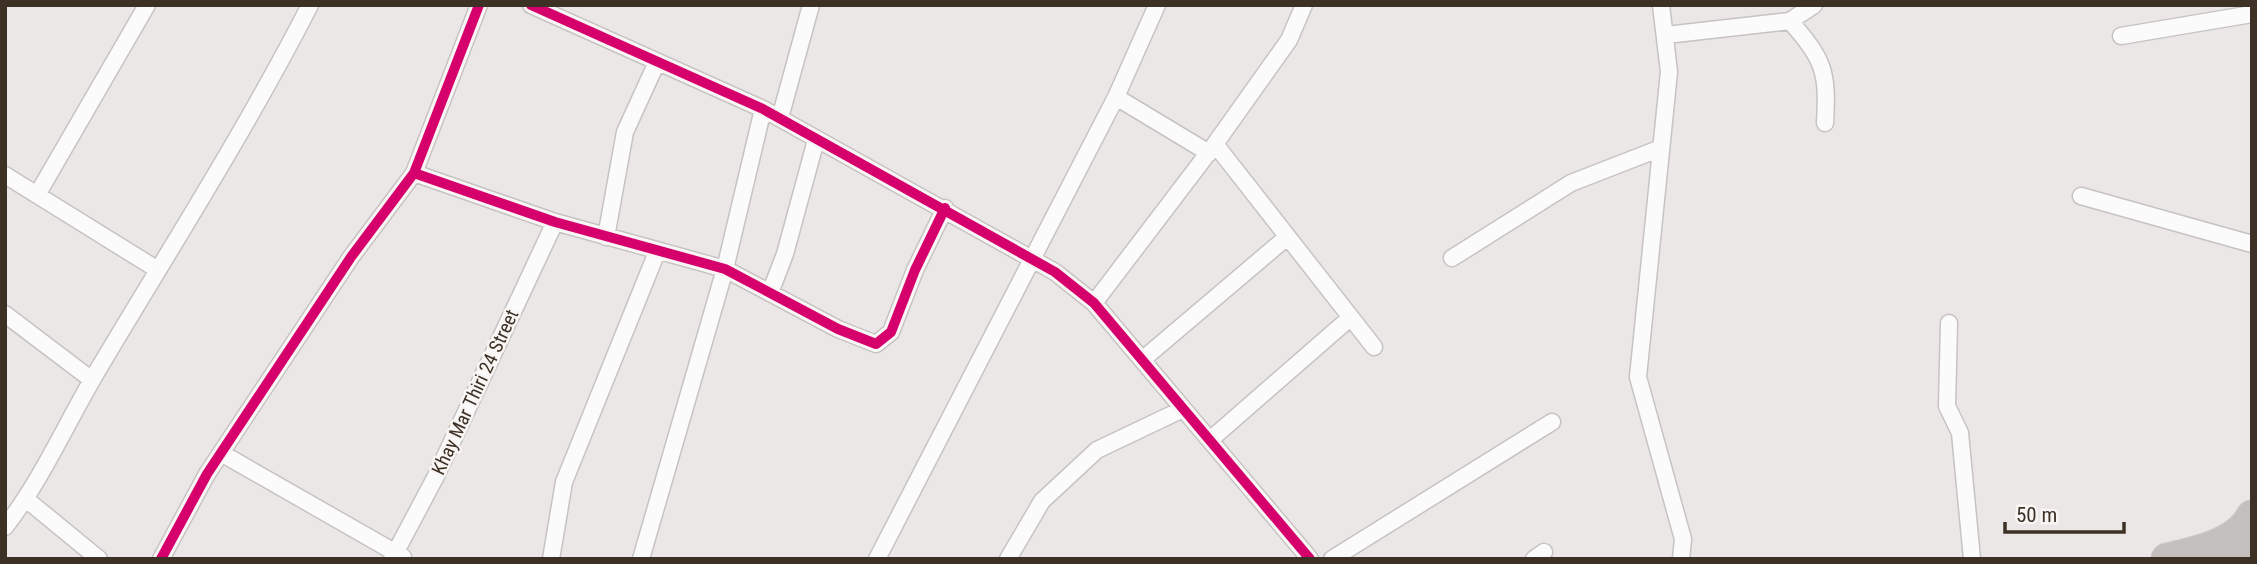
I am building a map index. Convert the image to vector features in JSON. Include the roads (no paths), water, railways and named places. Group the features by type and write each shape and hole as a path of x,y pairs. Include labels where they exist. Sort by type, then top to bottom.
{"highway":[{"path":"2167,559 2223,541 2251,528"},
{"path":"2239,559 2251,528"}],"street":[{"path":"37,195 147,5"},
{"path":"5,527 26,500 92,380 269,86 310,5"},
{"path":"161,559 221,453 351,257 414,173 479,5"},
{"path":"531,5 763,109 1031,256 1094,303 1310,559"},
{"path":"780,118 811,5"},
{"path":"877,559 1115,97 1157,5"},
{"path":"1094,303 1212,149 1289,40 1304,5"},
{"path":"1661,5 1669,72 1638,377 1684,539 1681,559"},
{"path":"1666,34 1790,21 1814,5"},
{"path":"2121,36 2252,14"},
{"path":"1790,21 1818,53 1827,86 1825,123"},
{"path":"606,237 625,132 657,62"},
{"path":"1115,97 1212,149 1287,237 1374,347"},
{"path":"641,559 725,269 763,109"},
{"path":"770,293 785,254 816,140"},
{"path":"1452,258 1571,183 1661,148"},
{"path":"414,173 555,222 725,269 838,329 876,344 891,332 915,270 945,208"},
{"path":"5,175 158,270"},
{"path":"2081,196 2252,244"},
{"name":"Khay Mar Thiri 24 Street","path":"398,557 555,222"},
{"path":"1142,360 1287,237"},
{"path":"551,559 564,482 657,252"},
{"path":"5,314 92,380"},
{"path":"1210,440 1350,318"},
{"path":"1949,323 1947,406 1961,433 1972,559"},
{"path":"1008,559 1042,501 1097,450 1183,409"},
{"path":"1332,559 1552,422"},
{"path":"221,453 398,557"},
{"path":"26,500 99,559"}]}
